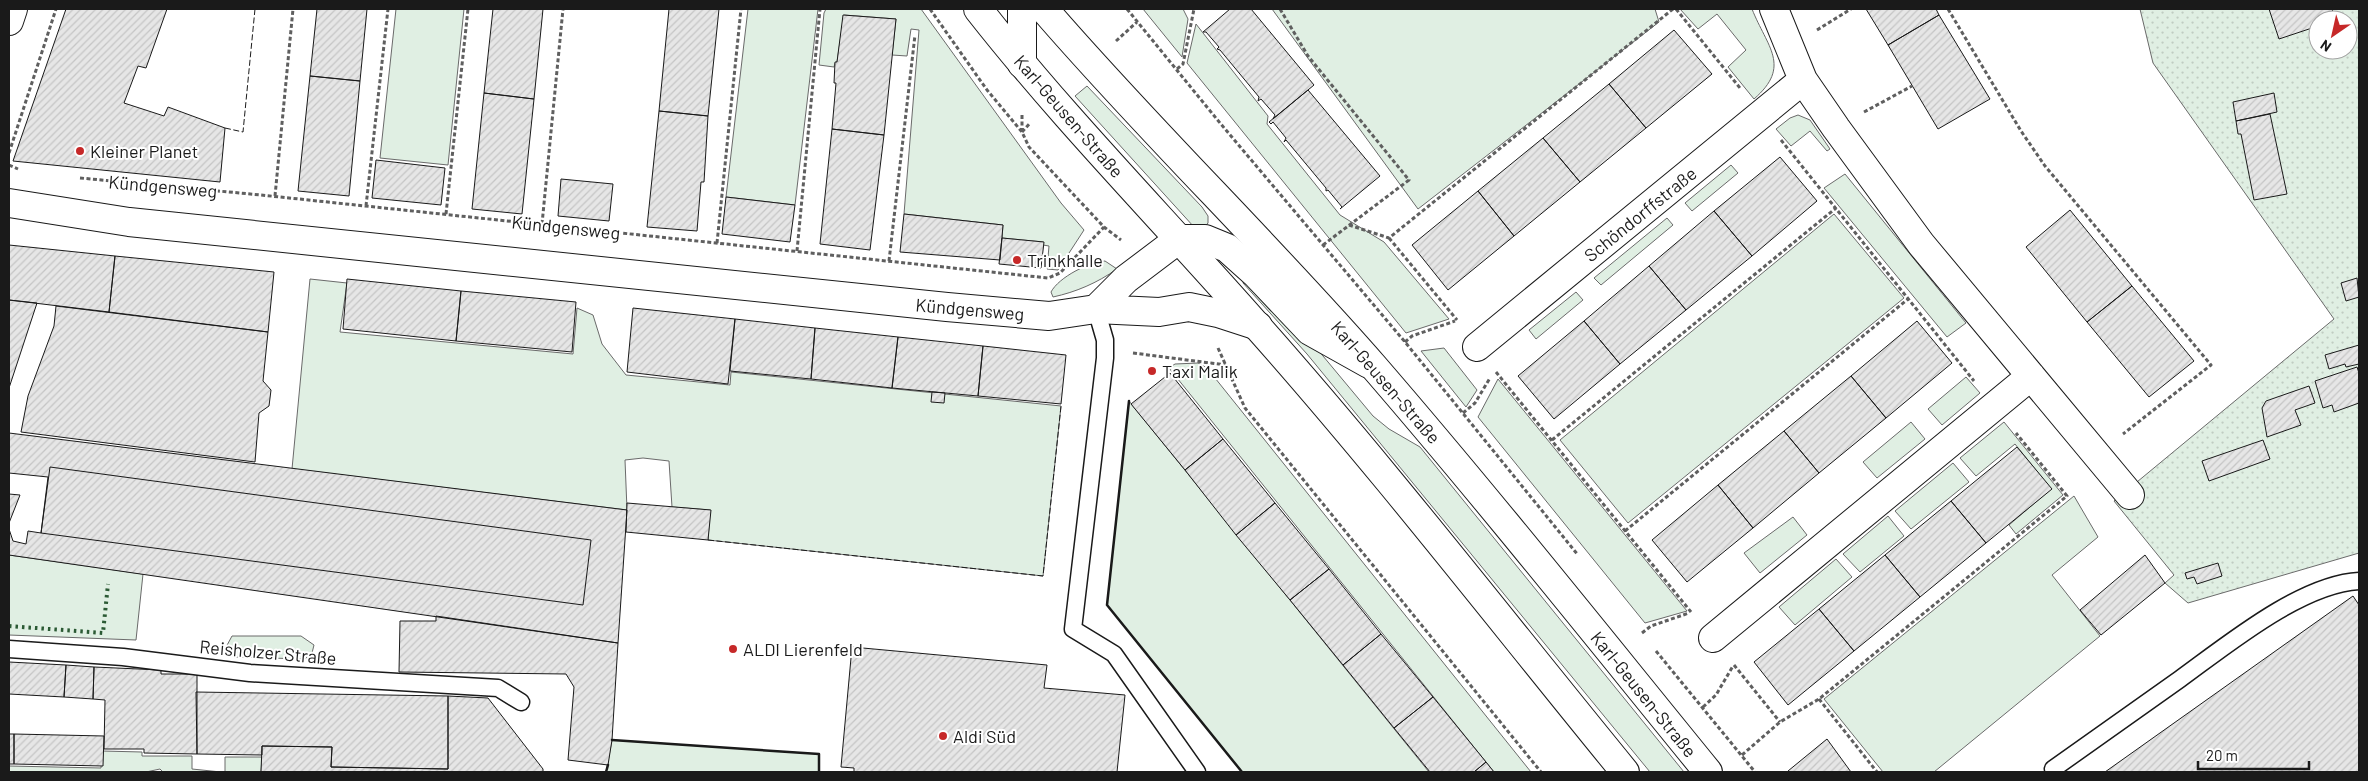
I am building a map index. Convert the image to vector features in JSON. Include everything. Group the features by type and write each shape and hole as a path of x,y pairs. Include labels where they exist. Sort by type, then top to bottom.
{"street":[{"path":"9,21 13,9"},
{"name":"Karl-Geusen-Straße","path":"978,9 1022,64 1258,326 1337,418 1625,772"},
{"path":"1022,9 1022,64"},
{"name":"Karl-Geusen-Straße","path":"1044,9 1105,80 1287,270 1374,368 1708,772"},
{"path":"1774,9 1803,80 1836,128 1921,244 2130,495"},
{"name":"Schöndorffstraße","path":"1477,347 1803,80"},
{"name":"Kündgensweg","path":"9,203 162,226 1049,316 1096,309 1159,312 1189,307 1218,313 1258,326"},
{"path":"1096,309 1126,279 1179,239 1205,240 1227,248 1256,274 1310,331 1374,368"},
{"path":"1713,638 2031,376"}],"lane":[{"path":"1096,309 1105,340 1105,358 1073,629 1114,654 1197,772"},
{"path":"2053,769 2246,632 2304,597 2349,582 2359,581"},
{"name":"Reisholzer Straße","path":"9,649 123,657 250,673 498,688 521,702"}],"path":[{"path":"9,153 56,9"},
{"path":"275,196 293,9"},
{"path":"366,206 388,9"},
{"path":"446,214 468,9"},
{"path":"542,224 564,9"},
{"path":"717,243 741,9"},
{"path":"797,251 820,9"},
{"path":"930,9 987,90 1022,132 1029,147 1104,227 1125,243"},
{"path":"1128,9 1580,558"},
{"path":"1177,69 1183,64 1194,9"},
{"path":"1280,9 1308,56 1409,180 1324,245"},
{"path":"1388,238 1674,9 2067,496 1819,699 1780,722 1742,755"},
{"path":"1948,9 2045,166 2211,365 2096,454"},
{"path":"1111,45 1137,22"},
{"path":"889,261 915,35"},
{"path":"1836,128 1912,86"},
{"path":"9,166 24,171"},
{"name":"Kündgensweg","path":"79,178 275,196 1048,278 1060,274 1104,227"},
{"path":"1552,440 1836,208"},
{"path":"1350,225 1388,238 1457,320"},
{"path":"1625,531 1908,299"},
{"path":"1214,339 1245,408 1540,772"},
{"path":"1494,370 1692,612"},
{"name":"Karl-Geusen-Straße","path":"1635,626 1644,637"},
{"name":"Karl-Geusen-Straße","path":"1650,644 1756,772"},
{"path":"1734,665 1780,722"},
{"path":"1819,699 1877,772"}],"green space":[{"path":"396,9 464,9 448,165 380,158"},
{"path":"748,9 818,9 795,205 726,197"},
{"path":"826,9 921,9 1061,203 1084,230 1058,270 1047,269 1049,246 1043,245 1043,242 1002,238 1003,225 904,214 919,30 911,29 907,56 892,55 896,19 844,15 837,62 834,67 819,65"},
{"path":"1143,9 1183,9 1188,19 1182,57"},
{"path":"1272,9 1655,9 1659,22 1418,209"},
{"path":"1680,9 1752,9 1769,45 1774,66 1772,76 1754,99 1728,67 1746,50 1717,14 1698,29"},
{"path":"2140,9 2359,9 2359,553 2188,603 2165,583 2174,575 2114,501 2334,319 2153,63"},
{"path":"1196,24 1268,116 1267,124 1340,215 1384,242 1449,319 1406,333 1187,63"},
{"path":"1087,86 1202,207 1208,216 1208,223 1203,229 1194,227 1075,96"},
{"path":"1798,115 1810,120 1830,149 1827,151 1810,131 1791,146 1776,129 1790,118"},
{"path":"1731,165 1738,173 1692,211 1685,203"},
{"path":"1845,174 1966,323 1947,337 1824,188"},
{"path":"1834,214 1904,298 1628,523 1560,440"},
{"path":"1667,218 1673,225 1601,285 1594,278"},
{"path":"1105,261 1117,269 1102,279 1086,286 1053,297 1051,292 1055,286 1067,276 1083,267"},
{"path":"310,279 347,283 340,332 573,354 577,308 593,315 602,344 626,375 730,385 731,372 1061,406 1043,576 708,540 710,510 672,507 669,461 643,458 625,460 627,510 292,469"},
{"path":"1244,279 1318,350 1373,416 1389,429 1420,447 1684,772 1650,772 1307,354 1243,283"},
{"path":"1576,292 1583,300 1536,339 1529,330"},
{"path":"1444,348 1477,390 1466,407 1421,351"},
{"path":"1198,363 1207,368 1531,772 1494,772 1169,368 1175,364"},
{"path":"1966,377 1980,393 1942,425 1928,409"},
{"path":"1498,379 1687,611 1645,623 1478,417"},
{"path":"1129,401 1429,772 1242,772 1107,605"},
{"path":"1911,422 1925,439 1877,478 1863,462"},
{"path":"2004,422 2063,495 2016,534 2009,525 2051,489 2015,444 1976,476 1960,458"},
{"path":"1953,463 1969,482 1911,529 1895,511"},
{"path":"2074,496 2098,537 2052,575 2100,636 1934,772 1883,772 1824,699"},
{"path":"1888,516 1904,536 1860,572 1843,554"},
{"path":"1793,517 1807,535 1760,573 1744,553"},
{"path":"9,555 143,574 136,640 9,635"},
{"path":"1836,559 1852,577 1795,625 1779,607"},
{"path":"232,636 301,636 314,645 312,653 305,659 234,657 225,649"},
{"path":"612,740 819,754 819,772 606,772"},
{"path":"102,751 142,752 142,756 192,756 192,769 221,772 163,772 160,769 146,772 9,772 9,766 101,768"},
{"path":"225,757 262,757 261,772 225,772"}],"building":[{"path":"66,9 167,9 146,68 138,66 124,103 164,116 168,107 225,128 220,182 13,161"},
{"path":"317,9 367,9 360,81 310,76"},
{"path":"493,9 543,9 534,99 484,93"},
{"path":"669,9 719,9 708,116 659,111"},
{"path":"1230,9 1251,9 1314,85 1273,119 1275,115 1261,99 1258,101 1259,97 1220,50 1217,49 1219,47 1206,32 1203,32"},
{"path":"1866,9 1936,9 1939,15 1888,45"},
{"path":"2269,9 2332,9 2308,10 2308,29 2279,39"},
{"path":"843,15 896,19 884,135 832,129 836,83 834,83 835,62 837,62"},
{"path":"1939,15 1990,99 1938,129 1888,45"},
{"path":"1674,30 1712,74 1646,128 1609,84"},
{"path":"310,76 360,81 349,196 298,191"},
{"path":"1609,84 1646,128 1580,182 1543,138"},
{"path":"1308,90 1380,176 1340,209 1342,207 1328,190 1326,191 1326,188 1286,140 1284,142 1286,138 1273,122 1271,124 1269,122"},
{"path":"484,93 534,99 522,214 472,209"},
{"path":"2274,93 2277,112 2236,121 2233,102"},
{"path":"659,111 708,116 704,182 701,182 697,231 647,227"},
{"path":"2270,114 2287,194 2254,200 2241,134 2238,134 2236,121"},
{"path":"832,129 884,135 870,250 820,244"},
{"path":"1543,138 1580,182 1514,236 1478,191"},
{"path":"1780,157 1817,201 1752,256 1714,211"},
{"path":"376,160 445,168 441,205 372,198"},
{"path":"561,179 613,184 609,221 558,216"},
{"path":"1478,191 1514,236 1448,290 1412,245"},
{"path":"726,197 795,205 790,242 722,234"},
{"path":"2070,210 2132,286 2087,322 2026,247"},
{"path":"1714,211 1752,256 1686,310 1649,266"},
{"path":"904,214 1003,225 1000,260 900,252"},
{"path":"1002,238 1044,242 1041,268 999,264"},
{"path":"9,245 115,256 109,312 9,300"},
{"path":"115,256 274,272 268,332 109,312"},
{"path":"1649,266 1686,310 1620,364 1584,321"},
{"path":"2357,278 2359,297 2346,301 2341,283"},
{"path":"347,279 461,291 456,341 343,329"},
{"path":"2132,286 2194,361 2149,397 2087,322"},
{"path":"461,291 576,302 572,352 456,341"},
{"path":"9,300 37,303 9,388"},
{"path":"56,306 268,332 263,381 271,390 269,406 259,413 255,462 21,432 28,396 54,326"},
{"path":"633,308 735,319 728,384 627,372"},
{"path":"735,319 815,328 811,379 730,371"},
{"path":"1584,321 1620,364 1554,419 1518,376"},
{"path":"1917,321 1952,363 1886,418 1851,376"},
{"path":"815,328 898,337 892,388 811,379"},
{"path":"898,337 983,346 978,396 892,388"},
{"path":"2359,345 2359,364 2346,367 2345,364 2329,369 2325,355"},
{"path":"983,346 1066,355 1061,404 978,396"},
{"path":"2357,367 2359,373 2359,403 2334,412 2332,405 2323,408 2315,381"},
{"path":"1170,373 1223,439 1185,470 1131,404"},
{"path":"1851,376 1886,418 1819,473 1784,431"},
{"path":"2309,386 2315,403 2295,410 2301,425 2267,437 2262,408 2266,401"},
{"path":"932,392 945,393 944,403 931,402"},
{"path":"1784,431 1819,473 1753,528 1718,485"},
{"path":"9,433 627,510 618,643 9,555 9,529 13,541 26,544 28,531 41,533 48,477 9,473"},
{"path":"1223,439 1275,503 1236,535 1185,470"},
{"path":"2263,440 2270,459 2209,481 2202,461"},
{"path":"2017,447 2052,489 1986,543 1951,501"},
{"path":"50,467 591,540 583,605 41,533"},
{"path":"1718,485 1753,528 1687,582 1652,540"},
{"path":"9,494 20,495 9,523"},
{"path":"1951,501 1986,543 1920,597 1885,555"},
{"path":"627,503 711,510 708,540 626,532"},
{"path":"1275,503 1329,569 1290,600 1236,535"},
{"path":"1885,555 1920,597 1854,651 1819,609"},
{"path":"2145,555 2165,583 2101,635 2080,610"},
{"path":"2218,563 2222,576 2197,584 2194,577 2187,579 2185,573"},
{"path":"1329,569 1381,634 1343,665 1290,600"},
{"path":"2353,596 2359,605 2359,772 2105,772"},
{"path":"1819,609 1854,651 1788,705 1754,662"},
{"path":"436,616 618,643 612,740 608,765 568,760 574,687 566,674 399,672 400,621 436,621"},
{"path":"1381,634 1433,697 1394,728 1343,665"},
{"path":"852,647 1047,665 1044,688 1125,695 1117,772 854,772 854,768 841,767"},
{"path":"9,662 66,665 64,697 9,694"},
{"path":"66,665 94,667 93,699 64,697"},
{"path":"94,667 161,670 161,674 197,674 197,754 144,753 144,749 104,749 105,700 93,699"},
{"path":"196,692 448,696 448,769 331,767 332,747 262,746 262,755 197,754"},
{"path":"448,696 488,698 543,769 543,772 261,772 262,746 332,747 331,767 448,769"},
{"path":"1433,697 1486,762 1474,772 1430,772 1394,728"},
{"path":"9,734 14,734 14,764 9,764"},
{"path":"14,734 104,736 103,766 14,764"},
{"path":"1827,739 1851,772 1788,771"},
{"path":"1486,762 1494,772 1474,772"}],"hedge":[{"path":"9,626 103,633 108,584"}],"fence":[{"path":"225,128 243,132 255,9"},
{"path":"708,540 1043,576 1061,406"}],"wall":[{"path":"1129,401 1107,605 1242,772"},
{"path":"612,740 819,754 819,772"},
{"path":"606,772 608,765"}],"place":[{"name":"Kleiner Planet","path":"80,151"},
{"name":"Trinkhalle","path":"1017,260"},
{"name":"Taxi Malik","path":"1152,371"},
{"name":"ALDI Lierenfeld","path":"733,649"},
{"name":"Aldi Süd","path":"943,736"}]}
